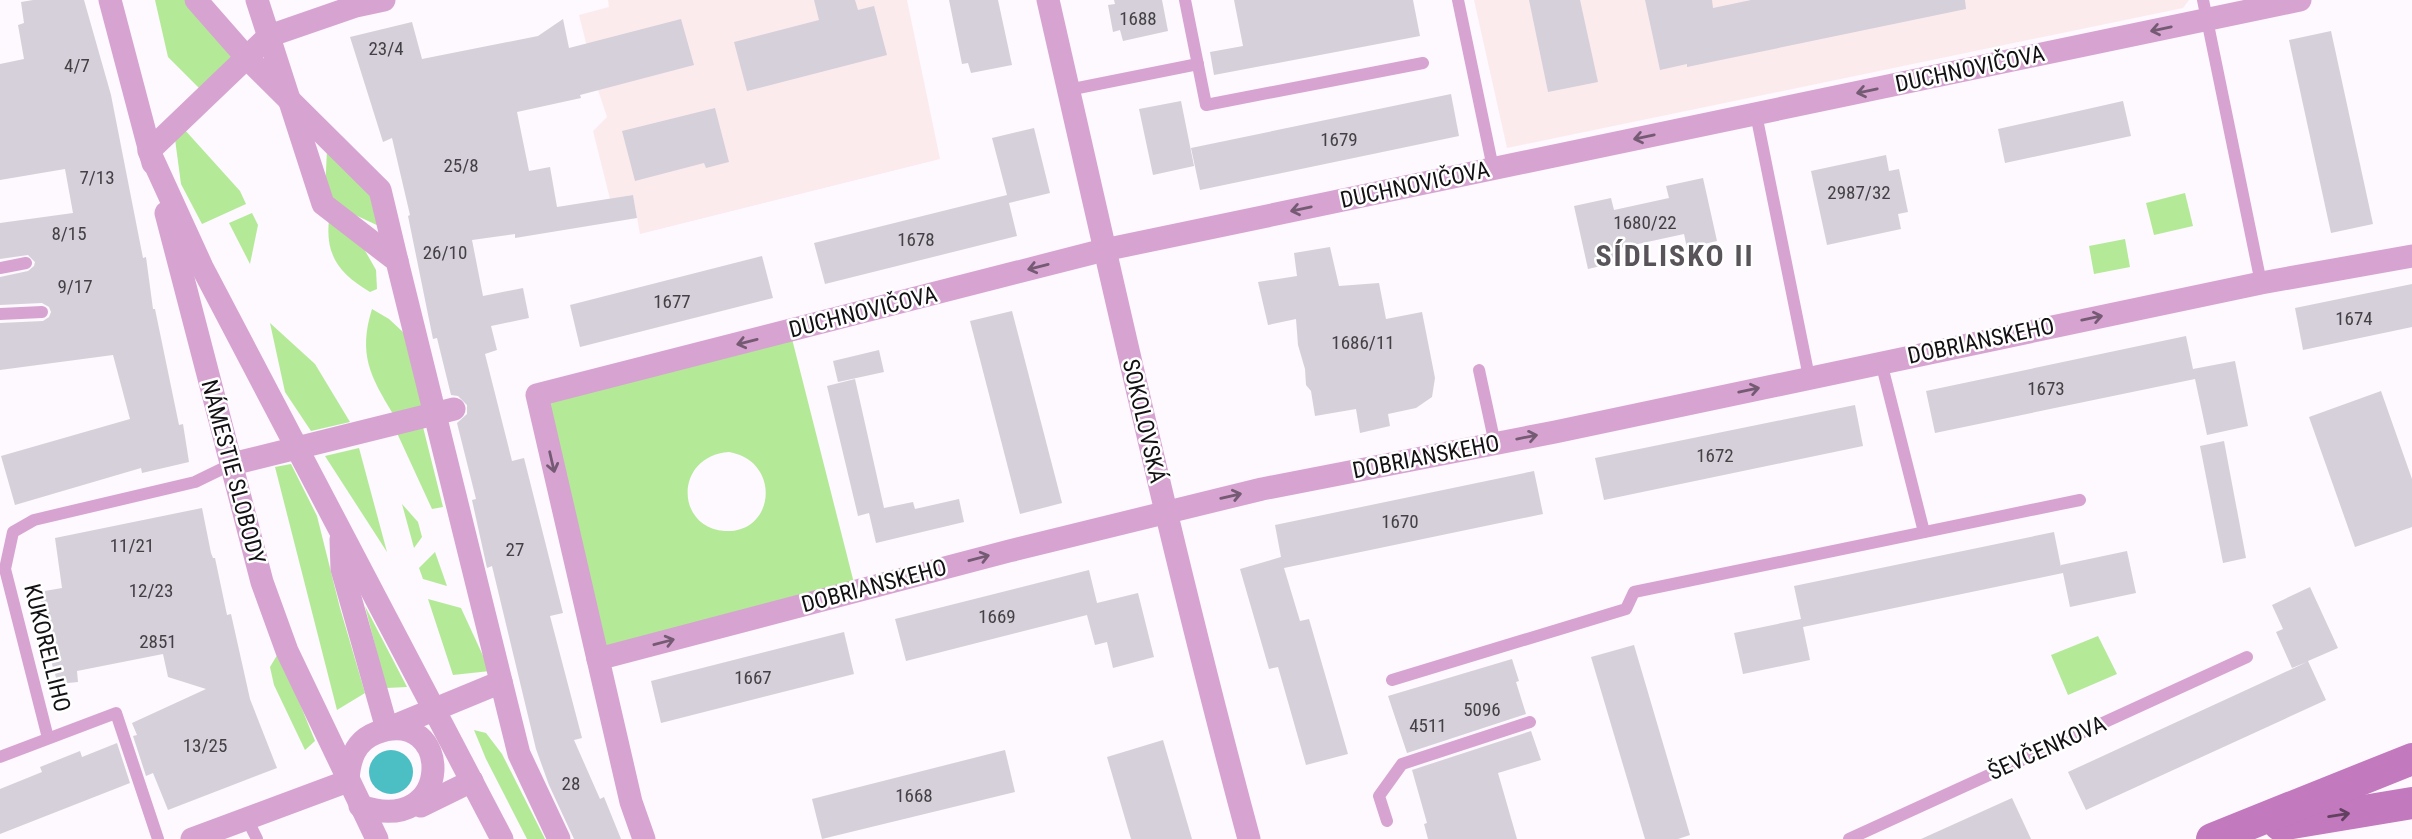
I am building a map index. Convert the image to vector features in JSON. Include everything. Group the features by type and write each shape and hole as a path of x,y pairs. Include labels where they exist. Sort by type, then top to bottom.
{"main road":[{"path":"2218,837 2412,759"},
{"path":"2218,837 2412,803"}],"street":[{"name":"NÁMESTIE SLOBODY","path":"110,0 262,582 287,651 377,839"},
{"path":"196,0 247,58 380,190 397,261 444,412 501,682 519,754 559,839"},
{"path":"257,0 323,204 397,261"},
{"path":"149,151 269,36 356,6 384,0"},
{"name":"SOKOLOVSKÁ","path":"1048,0 1165,512 1205,677 1249,839"},
{"name":"DUCHNOVIČOVA","path":"598,659 537,395 1104,250 1756,114 2205,10 2300,0"},
{"name":"NÁMESTIE SLOBODY","path":"149,151 202,267 502,839"},
{"name":"DOBRIANSKEHO","path":"598,659 1009,551 1262,489 1495,444 2261,283 2412,256"},
{"name":"NÁMESTIE SLOBODY","path":"232,464 444,412"},
{"name":"NÁMESTIE SLOBODY","path":"340,530 342,569 387,729"},
{"path":"598,659 631,802 644,839"},
{"path":"192,839 252,829 348,781 355,748 368,736 501,682"},
{"path":"387,729 410,732 428,746 435,768 432,788 421,806"},
{"path":"360,806 378,814 402,815 472,781"}],"lane":[{"path":"1185,0 1206,105 1423,63"},
{"path":"1458,0 1493,168"},
{"path":"2205,10 2261,283"},
{"path":"1068,90 1198,64"},
{"path":"1756,114 1809,377"},
{"path":"0,268 26,263"},
{"path":"0,314 42,312"},
{"path":"1881,362 1924,532"},
{"path":"1479,370 1495,444"},
{"name":"KUKORELLIHO","path":"48,737 5,569 13,532 34,520 195,482 232,464"},
{"path":"1392,680 1626,609 1634,592 2080,500"},
{"name":"ŠEVČENKOVA","path":"1849,839 2246,657"},
{"path":"0,757 116,713 158,839"},
{"path":"1387,821 1379,796 1402,764 1530,722"}],"shaded area":[{"path":"608,0 907,0 940,159 640,234 633,195 610,199 593,131 607,117 579,15 609,7"},
{"path":"1474,0 2189,0 2183,8 1507,148"}],"green space":[{"path":"155,0 186,0 237,57 201,90 168,57"},
{"path":"184,129 240,191 246,204 202,224 181,184 175,139"},
{"path":"327,150 374,195 381,227 351,213 325,192"},
{"path":"2185,193 2193,226 2154,235 2146,203"},
{"path":"252,213 258,225 250,264 229,223"},
{"path":"329,220 363,247 376,270 377,289 370,292 359,285 337,263 330,244"},
{"path":"2125,239 2130,267 2094,274 2089,246"},
{"path":"372,309 389,319 404,333 423,407 393,414 378,388 366,352"},
{"path":"270,323 315,364 350,422 311,431 285,392"},
{"path":"790,331 856,591 598,659 537,395","holes":["729,452 746,458 758,469 764,482 766,496 762,510 754,521 742,529 725,531 709,527 697,518 690,506 690,478 698,466 711,456"]},
{"path":"423,427 443,507 432,509 397,433"},
{"path":"359,448 387,552 325,456"},
{"path":"291,464 317,516 365,693 337,710 275,467"},
{"path":"402,504 418,522 422,537 414,548"},
{"path":"435,552 447,586 423,579 419,568"},
{"path":"428,599 461,608 490,671 453,675"},
{"path":"365,606 407,687 386,688"},
{"path":"2098,636 2117,674 2068,695 2051,655"},
{"path":"279,652 315,741 305,750 274,685 270,667"},
{"path":"474,730 486,733 502,754 545,839 527,839"}],"water":[{"path":"391,750 407,756 413,772 407,788 391,794 375,788 369,772 375,756"}],"building":[{"path":"84,0 111,95 143,258 146,257 153,309 179,425 183,424 189,462 142,473 141,468 15,505 1,456 130,419 113,355 0,370 0,323 43,321 51,312 49,307 42,303 0,305 0,277 28,271 35,262 28,255 0,259 0,223 73,213 65,169 0,180 0,64 24,59 18,25 24,23 21,2"},
{"path":"814,0 855,0 858,10 874,6 887,55 747,91 734,42 819,20"},
{"path":"949,0 998,0 1012,65 971,73 968,63 962,64"},
{"path":"1114,0 1162,0 1168,31 1123,41 1120,30 1113,32 1108,5 1115,4"},
{"path":"1234,0 1413,0 1420,36 1214,75 1210,52 1243,46"},
{"path":"1529,0 1580,0 1598,82 1548,92"},
{"path":"1645,0 1712,0 1713,8 1751,0 1965,0 1966,9 1687,67 1687,64 1660,70"},
{"path":"563,19 569,48 681,19 694,65 580,95 581,98 517,112 529,171 550,167 557,207 633,195 637,218 515,238 515,234 472,240 483,296 523,288 529,318 491,326 497,350 485,354 512,461 524,458 563,613 550,616 582,738 574,740 600,799 604,797 621,839 574,839 536,749 492,566 487,568 472,500 476,499 457,423 467,414 467,405 458,396 451,395 437,338 433,339 408,216 410,215 392,138 383,142 350,37 412,22 422,59 538,36"},
{"path":"2331,31 2373,224 2331,233 2289,40"},
{"path":"1451,94 1459,136 1200,190 1191,148"},
{"path":"1181,101 1194,166 1153,175 1139,109"},
{"path":"2123,101 2131,136 2005,163 1998,129"},
{"path":"715,108 729,162 706,168 704,163 635,181 622,131"},
{"path":"1034,128 1050,193 1009,203 1017,236 825,284 814,243 1007,195 992,138"},
{"path":"1886,155 1889,171 1899,169 1908,212 1898,214 1901,229 1827,245 1811,171"},
{"path":"1703,178 1717,241 1687,248 1684,234 1615,249 1618,262 1588,269 1574,206 1611,198 1614,210 1669,198 1666,186"},
{"path":"1330,247 1339,286 1379,283 1386,319 1422,312 1435,378 1432,397 1416,408 1388,414 1390,426 1360,433 1356,409 1315,416 1298,345 1296,319 1268,325 1258,282 1297,276 1294,253"},
{"path":"762,256 773,298 580,347 570,305"},
{"path":"2412,284 2412,327 2303,350 2295,308"},
{"path":"1012,311 1062,503 1020,514 970,321"},
{"path":"2186,336 2193,369 2235,361 2248,426 2207,435 2195,379 1935,433 1926,391"},
{"path":"879,350 884,372 838,382 833,361"},
{"path":"855,379 884,508 913,502 915,509 959,499 964,522 876,543 869,513 858,516 827,386"},
{"path":"2381,391 2412,479 2412,527 2355,547 2309,417"},
{"path":"1855,405 1863,446 1604,500 1595,458"},
{"path":"2224,441 2246,558 2223,563 2200,446"},
{"path":"1534,471 1543,514 1284,568 1300,621 1309,619 1348,754 1306,765 1278,667 1269,669 1240,569 1281,557 1275,525"},
{"path":"202,508 227,615 231,614 250,699 277,768 168,810 153,773 146,776 133,736 137,735 132,723 206,689 168,677 163,654 77,671 78,682 58,684 48,651 50,650 39,592 62,588 55,538"},
{"path":"2054,532 2061,567 2127,551 2136,593 2070,607 2063,573 1803,627 1810,660 1743,674 1734,633 1801,619 1794,586"},
{"path":"1089,570 1097,603 1138,593 1154,657 1113,668 1107,642 1095,645 1087,615 906,661 895,619"},
{"path":"2310,587 2338,648 2308,661 2326,700 2086,810 2068,772 2307,662 2292,668 2276,632 2283,629 2272,605"},
{"path":"844,632 854,674 661,723 651,681"},
{"path":"1634,645 1690,835 1678,839 1645,839 1591,657"},
{"path":"1512,659 1526,714 1407,753 1388,696"},
{"path":"1531,731 1541,760 1498,773 1517,839 1428,839 1424,824 1427,823 1412,770"},
{"path":"1163,740 1192,839 1131,839 1107,757"},
{"path":"117,743 130,783 0,834 0,789 42,772 40,767 80,751 82,757"},
{"path":"1005,750 1015,792 822,839 812,799"},
{"path":"2012,798 2031,839 1921,839"}],"district":[{"name":"SÍDLISKO II","path":"1675,255"}]}
